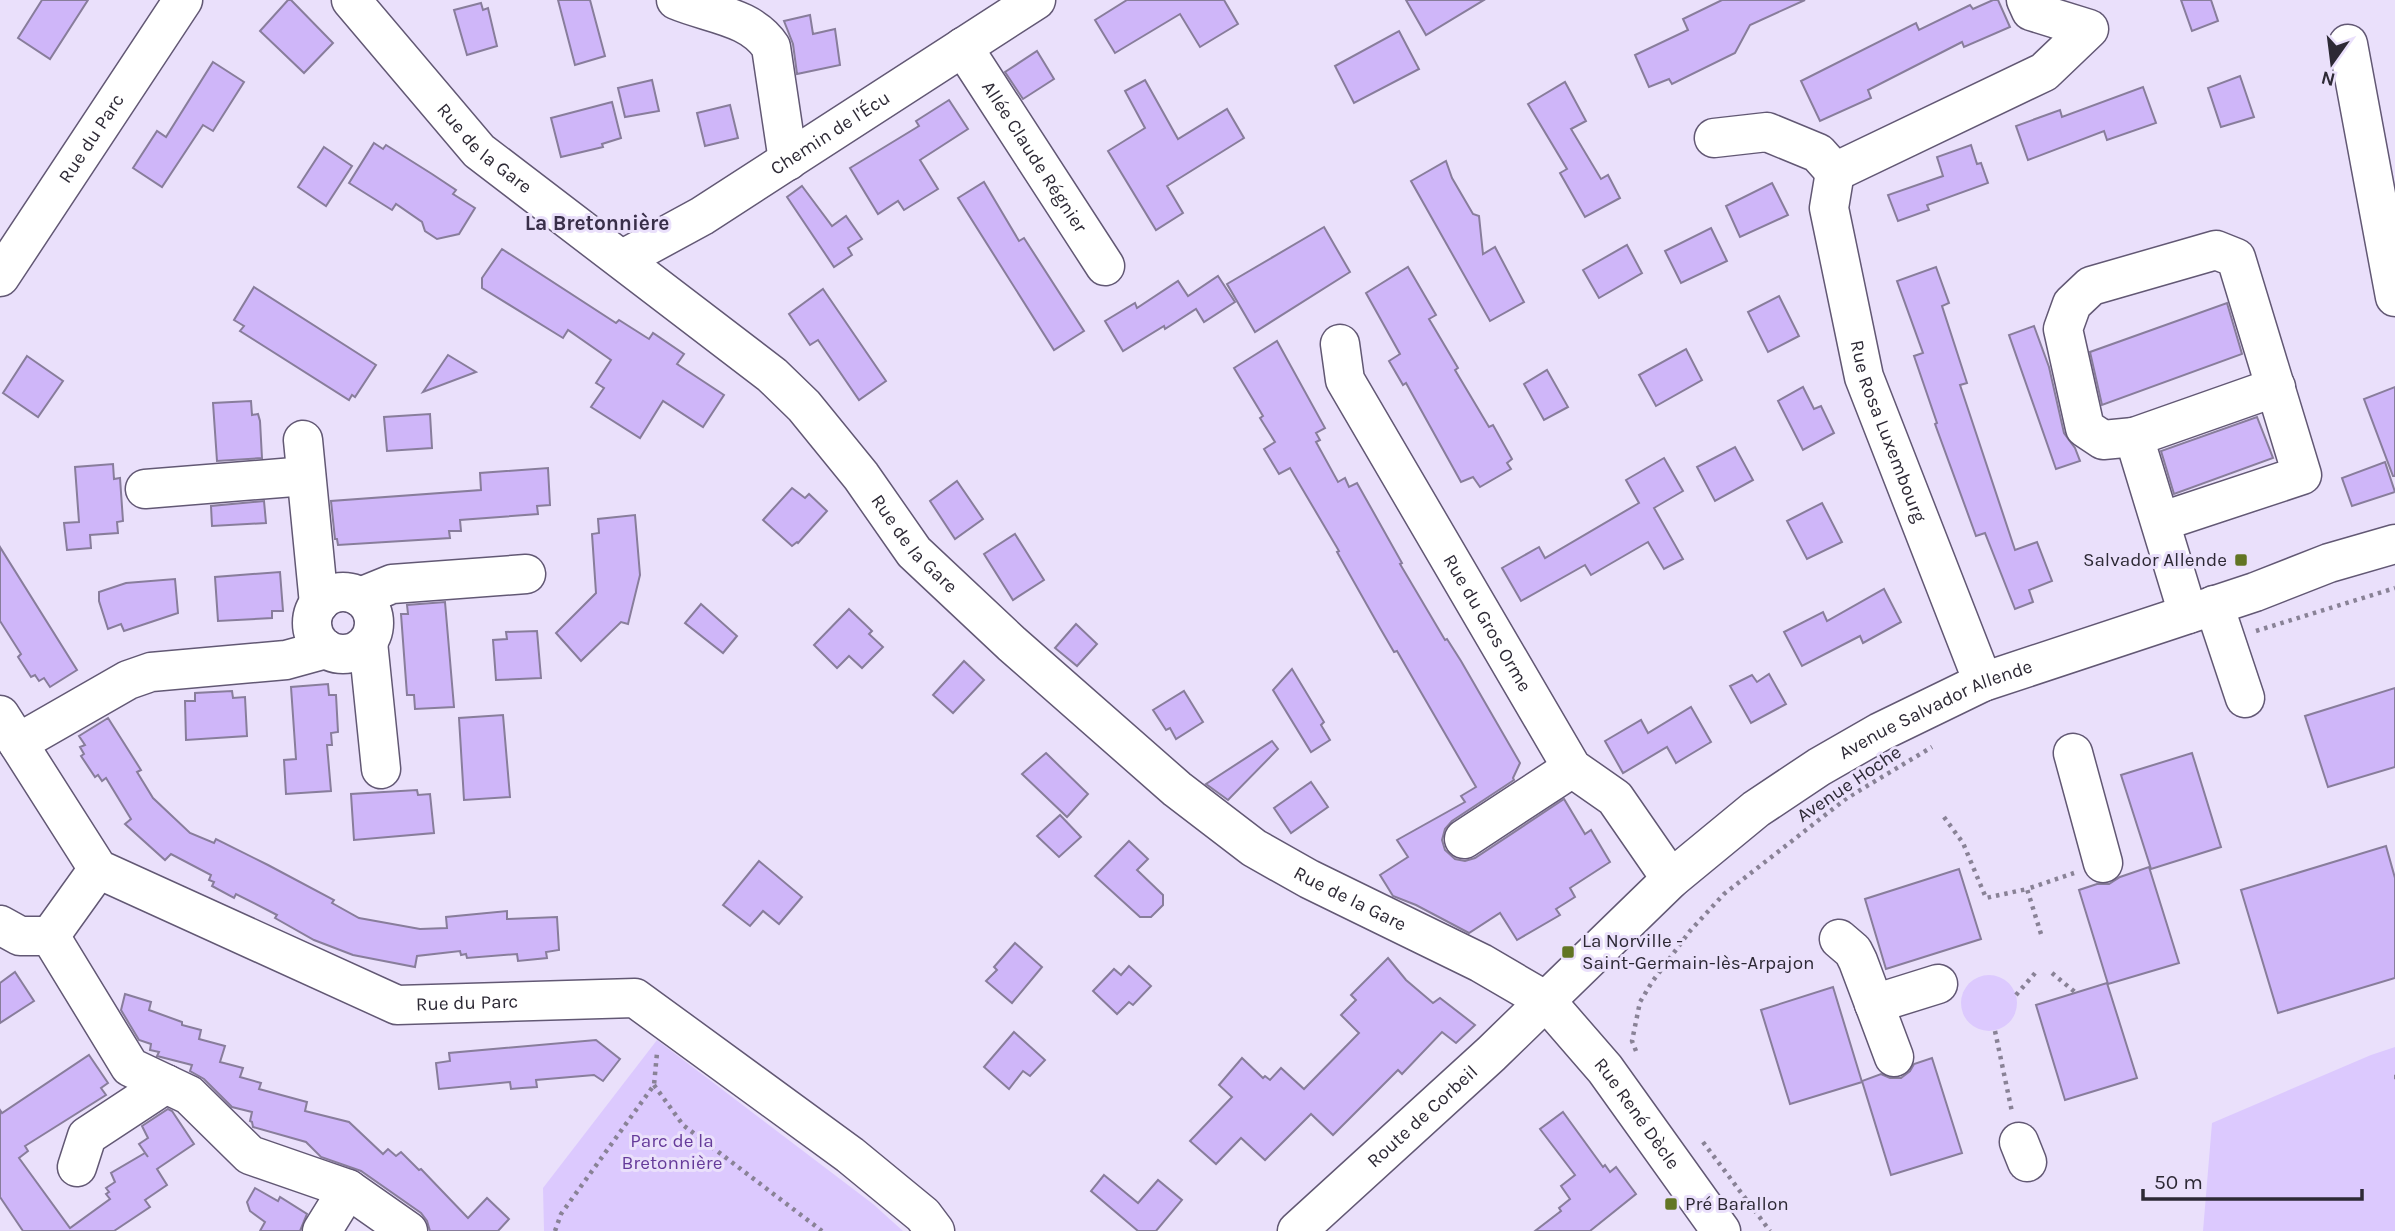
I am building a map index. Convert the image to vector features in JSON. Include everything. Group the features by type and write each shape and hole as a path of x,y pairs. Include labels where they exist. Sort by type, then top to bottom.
{"street":[{"name":"Rue du Parc","path":"2,271 183,0"},
{"name":"Rue de la Gare","path":"351,0 479,151 772,375 804,406 861,476 914,551 1012,644 1177,789 1254,848 1309,879 1481,963 1546,1001"},
{"path":"676,0 753,27 771,47 788,161"},
{"name":"Chemin de l'Écu","path":"624,261 702,216 1036,0"},
{"path":"1714,138 1767,132 1818,153 1835,172 2044,72 2089,29 2031,12 2026,0"},
{"path":"2348,44 2395,297"},
{"name":"Allée Claude Régnier","path":"963,47 1105,266"},
{"name":"Rue Rosa Luxembourg","path":"1835,172 1829,208 1864,377 1983,681"},
{"path":"2160,522 2302,475 2276,387 2236,258 2216,250 2091,286 2072,304 2063,329 2085,428 2103,440 2134,437 2276,387"},
{"name":"Rue du Gros Orme","path":"1340,344 1345,380 1572,768 1615,798 1671,879"},
{"path":"2134,437 2160,522 2245,698"},
{"path":"145,489 305,458 319,604"},
{"name":"Avenue Salvador Allende","path":"1546,1001 1671,879 1756,808 1880,732 1983,681 2255,592 2329,563 2395,544"},
{"path":"360,597 392,584 526,575"},
{"path":"368,642 348,654 338,654 326,649 312,628 313,615 319,604 336,593 352,593 360,597 371,610 374,621 368,642 381,769"},
{"path":"326,649 286,660 151,672 9,729 97,869 18,937 130,1067 189,1095 250,1155 348,1189 408,1231"},
{"path":"2073,753 2104,863"},
{"path":"1464,839 1572,768"},
{"name":"Rue du Parc","path":"97,869 397,1005 635,998 850,1155 923,1215 935,1231"},
{"path":"1839,939 1853,951 1858,961 1894,1057"},
{"path":"1874,1003 1938,984"},
{"name":"Route de Corbeil","path":"1297,1231 1546,1001"},
{"name":"Rue René Dècle","path":"1546,1001 1605,1069 1721,1231"},
{"path":"77,1167 87,1136 166,1084"},
{"path":"322,1231 348,1189"}],"path":[{"path":"2249,633 2395,588"},
{"name":"Avenue Hoche","path":"1639,1059 1632,1041 1640,1002 1690,932 1724,894 1847,797 1941,742"},
{"path":"1944,817 1963,843 1986,898 2027,889 2104,863"},
{"path":"2027,889 2041,934"},
{"path":"2016,995 2036,972"},
{"path":"2052,973 2076,993"},
{"path":"555,1231 561,1214 654,1085 659,1017"},
{"path":"1995,1031 2023,1152"},
{"path":"654,1085 683,1125 822,1231"},
{"path":"1696,1134 1770,1231"}],"green space":[{"path":"1984,975 1994,975 2009,983 2015,992 2015,1014 2009,1023 1994,1031 1984,1031 1966,1019 1961,1008 1961,998 1973,980"},
{"name":"Parc de la Bretonnière","path":"657,1040 873,1204 903,1231 544,1231 543,1188"},
{"path":"2395,1047 2395,1231 2203,1231 2212,1123"}],"building":[{"path":"42,0 88,0 50,59 18,38"},
{"path":"288,0 333,43 304,73 260,31"},
{"path":"558,0 590,0 605,56 575,65"},
{"path":"1127,0 1224,0 1238,24 1200,47 1180,14 1115,53 1095,20"},
{"path":"1406,0 1484,0 1426,35"},
{"path":"1722,0 1805,0 1750,25 1735,53 1672,84 1669,79 1649,87 1635,55 1688,30 1683,19"},
{"path":"1998,0 2010,27 1964,47 1962,42 1868,90 1871,98 1820,121 1801,81 1916,23 1919,30 1970,5 1973,9"},
{"path":"2181,0 2211,0 2218,21 2192,31"},
{"path":"481,3 483,10 488,8 497,46 467,55 454,10"},
{"path":"810,15 813,34 835,29 840,65 797,74 793,44 784,21"},
{"path":"1399,31 1419,69 1354,103 1335,66"},
{"path":"1037,51 1054,79 1023,99 1005,72"},
{"path":"213,62 244,82 213,131 203,125 162,187 133,168 157,131 166,137"},
{"path":"2240,76 2254,117 2221,127 2208,88"},
{"path":"652,80 659,111 625,117 618,88"},
{"path":"1145,80 1178,139 1227,109 1244,138 1167,186 1183,213 1156,230 1108,151 1145,128 1125,91"},
{"path":"1565,82 1586,121 1571,129 1601,179 1608,175 1620,198 1585,217 1560,173 1567,169 1528,104"},
{"path":"2143,87 2156,123 2107,140 2104,131 2028,160 2016,126 2060,110 2062,117"},
{"path":"949,100 968,129 920,160 938,189 904,210 898,201 878,214 850,168 919,126 916,121"},
{"path":"612,102 621,138 602,144 603,147 561,157 551,118"},
{"path":"730,105 738,138 705,146 697,113"},
{"path":"374,143 383,149 386,145 432,174 456,190 453,194 475,208 459,234 437,239 425,231 422,222 396,204 392,210 349,183"},
{"path":"1971,145 1977,164 1981,163 1988,183 1927,205 1929,210 1898,221 1888,195 1943,176 1937,157"},
{"path":"324,147 352,166 326,206 298,187"},
{"path":"1446,161 1452,178 1473,214 1479,216 1483,254 1495,247 1524,302 1490,321 1411,181"},
{"path":"984,182 1019,241 1024,238 1084,331 1054,350 958,198"},
{"path":"1772,183 1788,215 1740,237 1726,206"},
{"path":"802,186 832,226 846,216 862,239 848,248 852,255 834,267 787,197"},
{"path":"1324,227 1350,272 1255,332 1227,284"},
{"path":"1711,228 1727,261 1681,283 1665,251"},
{"path":"1627,245 1642,273 1599,298 1583,270"},
{"path":"502,249 616,323 619,320 649,339 653,333 684,354 677,364 724,395 703,427 663,401 640,438 591,407 604,388 596,383 611,360 568,330 563,338 482,288 482,278"},
{"path":"1408,267 1436,315 1429,319 1458,368 1455,370 1489,427 1493,425 1512,459 1507,463 1511,469 1480,487 1473,477 1461,482 1406,383 1403,385 1389,361 1400,354 1366,293"},
{"path":"1936,267 1949,303 1942,306 1967,383 1960,385 2015,550 2037,542 2052,581 2029,590 2033,602 2015,609 1985,533 1976,536 1935,424 1937,423 1914,356 1923,353 1897,281"},
{"path":"1218,276 1235,302 1204,322 1196,309 1123,351 1105,321 1135,303 1137,308 1178,281 1188,296"},
{"path":"254,287 376,365 355,397 352,395 349,400 240,331 244,326 234,320"},
{"path":"823,289 886,381 859,400 818,340 810,345 789,314"},
{"path":"1779,296 1799,336 1768,352 1748,312"},
{"path":"2227,303 2242,354 2102,405 2090,352"},
{"path":"2034,326 2049,367 2064,433 2075,448 2080,461 2056,469 2009,335"},
{"path":"1277,341 1325,428 1316,433 1320,440 1316,442 1338,482 1345,478 1349,487 1357,483 1402,563 1400,564 1445,640 1447,639 1461,661 1520,763 1514,780 1452,821 1445,829 1442,840 1445,850 1455,859 1465,861 1475,858 1564,799 1585,834 1591,830 1610,862 1570,888 1575,897 1556,909 1560,915 1517,940 1500,913 1469,933 1393,896 1380,875 1408,857 1397,840 1465,802 1461,796 1476,787 1397,651 1394,652 1380,628 1290,468 1279,474 1264,449 1275,442 1260,418 1263,416 1234,368"},
{"path":"1686,349 1702,380 1656,406 1639,375"},
{"path":"448,355 476,372 423,392"},
{"path":"27,356 63,381 38,417 3,393"},
{"path":"1547,370 1568,407 1544,420 1524,384"},
{"path":"1803,387 1814,409 1821,406 1834,433 1803,450 1778,401"},
{"path":"2395,387 2395,476 2393,476 2364,399"},
{"path":"251,401 252,415 258,414 260,421 262,458 217,461 213,403"},
{"path":"430,414 432,448 387,451 384,417"},
{"path":"2257,417 2273,458 2174,494 2161,451"},
{"path":"1735,447 1753,480 1715,501 1697,467"},
{"path":"1664,458 1683,491 1654,508 1683,559 1664,569 1648,542 1591,575 1585,565 1521,601 1502,568 1539,547 1545,558 1639,503 1626,480"},
{"path":"2385,462 2395,492 2352,506 2342,478"},
{"path":"113,464 114,479 120,478 123,521 117,522 118,533 90,535 91,548 67,550 64,523 79,522 75,467"},
{"path":"548,468 550,505 537,506 538,514 460,520 461,531 449,531 450,538 338,545 335,539 331,501 481,490 480,473"},
{"path":"957,481 983,519 955,539 930,501"},
{"path":"792,488 805,498 809,494 827,511 798,543 792,546 763,520"},
{"path":"264,501 266,523 212,526 211,506"},
{"path":"1822,503 1842,542 1807,559 1787,521"},
{"path":"635,515 640,575 628,624 621,622 581,661 556,633 596,593 592,534 599,533 598,519"},
{"path":"1015,534 1044,580 1013,600 984,554"},
{"path":"0,547 77,670 50,687 44,678 39,681 35,675 31,677 18,657 21,654 0,621"},
{"path":"280,572 283,611 272,611 272,618 218,621 215,577"},
{"path":"175,579 178,613 124,631 121,624 108,629 99,601 99,592 126,583"},
{"path":"1884,589 1901,622 1863,643 1860,636 1802,666 1784,632 1823,612 1827,621"},
{"path":"445,602 454,707 415,709 414,695 407,695 401,614 408,614 407,605"},
{"path":"701,604 737,636 723,653 685,623"},
{"path":"849,609 872,631 869,634 883,647 862,668 849,656 837,668 814,645"},
{"path":"1076,624 1097,644 1077,666 1055,648"},
{"path":"537,631 541,678 496,680 493,640 507,639 506,632"},
{"path":"964,661 984,680 953,713 933,695"},
{"path":"1292,669 1324,722 1321,725 1330,740 1311,752 1273,690"},
{"path":"1769,674 1786,704 1751,723 1730,686 1752,675 1757,682"},
{"path":"328,684 329,695 336,695 338,732 331,733 332,745 327,745 331,791 286,794 284,760 296,759 291,687"},
{"path":"2395,688 2395,767 2328,787 2305,716"},
{"path":"232,691 233,698 245,697 247,736 186,740 185,701 195,701 195,693"},
{"path":"1184,691 1203,722 1176,739 1170,728 1166,730 1153,710"},
{"path":"1691,707 1711,742 1676,763 1667,747 1623,773 1605,741 1641,720 1648,733"},
{"path":"503,715 510,797 464,800 459,718"},
{"path":"108,718 141,770 137,772 153,798 190,833 214,843 216,839 268,865 334,900 332,903 359,918 420,929 447,928 446,917 507,911 507,919 557,917 559,950 546,952 547,958 518,961 517,954 467,958 466,954 461,955 460,951 417,956 415,967 353,955 314,940 275,918 277,915 236,894 234,898 212,886 214,882 209,880 211,875 171,854 165,860 125,824 131,819 106,778 102,781 98,775 95,777 81,756 84,754 80,747 85,745 79,736"},
{"path":"1272,741 1278,749 1228,800 1206,784"},
{"path":"1046,753 1088,794 1067,817 1022,774"},
{"path":"2192,753 2221,847 2151,869 2121,775"},
{"path":"1311,782 1328,807 1291,833 1274,808"},
{"path":"417,790 418,795 430,794 434,833 354,840 351,794"},
{"path":"1060,815 1081,837 1059,857 1037,836"},
{"path":"1129,841 1148,859 1137,870 1163,895 1163,905 1151,917 1140,917 1095,876"},
{"path":"2386,846 2395,878 2395,978 2278,1013 2241,890"},
{"path":"759,861 802,897 779,924 763,911 750,926 723,905"},
{"path":"2149,867 2179,963 2108,984 2079,890 2097,884 2109,884 2120,877"},
{"path":"1959,869 1981,939 1886,969 1865,899"},
{"path":"1015,943 1042,967 1012,1003 986,981 997,970 994,967"},
{"path":"1388,958 1406,980 1433,1003 1440,998 1475,1025 1456,1043 1442,1032 1402,1074 1398,1070 1333,1135 1311,1114 1265,1160 1241,1138 1216,1164 1190,1141 1232,1097 1219,1085 1242,1058 1263,1078 1265,1076 1270,1080 1281,1068 1304,1089 1359,1033 1341,1015 1356,1000 1351,995"},
{"path":"1129,966 1151,986 1133,1005 1129,1002 1117,1014 1093,991 1114,969 1121,975"},
{"path":"15,972 34,1001 0,1023 0,983"},
{"path":"2107,983 2137,1078 2065,1100 2036,1005"},
{"path":"1833,987 1862,1082 1790,1104 1761,1010"},
{"path":"125,994 151,1002 149,1010 182,1022 182,1025 201,1030 199,1039 225,1046 220,1062 243,1068 240,1077 261,1083 259,1089 307,1102 305,1111 349,1122 383,1154 388,1149 396,1156 401,1152 468,1218 487,1198 509,1219 498,1231 430,1231 421,1213 361,1171 321,1157 306,1142 253,1127 250,1121 252,1112 232,1107 204,1079 190,1071 192,1065 157,1056 159,1052 150,1050 151,1044 139,1040 121,1010"},
{"path":"1014,1032 1045,1060 1030,1076 1023,1071 1009,1089 984,1067"},
{"path":"596,1040 620,1059 603,1081 594,1075 536,1080 537,1087 511,1089 510,1082 439,1089 436,1063 450,1061 449,1053"},
{"path":"89,1055 108,1083 101,1088 106,1095 25,1146 28,1151 19,1158 70,1228 110,1199 106,1188 115,1182 111,1173 145,1153 148,1157 139,1144 148,1138 142,1126 168,1109 194,1144 157,1169 167,1185 145,1200 150,1207 114,1231 23,1231 0,1197 0,1110 2,1113"},
{"path":"1932,1058 1962,1153 1891,1175 1862,1081 1881,1074 1890,1078 1901,1078 1914,1064"},
{"path":"1563,1112 1603,1167 1605,1165 1610,1172 1616,1167 1636,1194 1590,1231 1535,1231 1561,1211 1559,1208 1570,1199 1561,1186 1575,1175 1540,1129"},
{"path":"1104,1175 1138,1203 1158,1180 1182,1200 1156,1231 1138,1231 1091,1191"},
{"path":"255,1188 278,1201 280,1197 307,1214 300,1231 260,1231 265,1222 250,1211 247,1202"}],"place":[{"name":"Salvador Allende","path":"2241,560"},
{"name":"La Norville - Saint-Germain-lès-Arpajon","path":"1568,952"},
{"name":"Pré Barallon","path":"1671,1204"}],"district":[{"name":"La Bretonnière","path":"597,223"}]}
